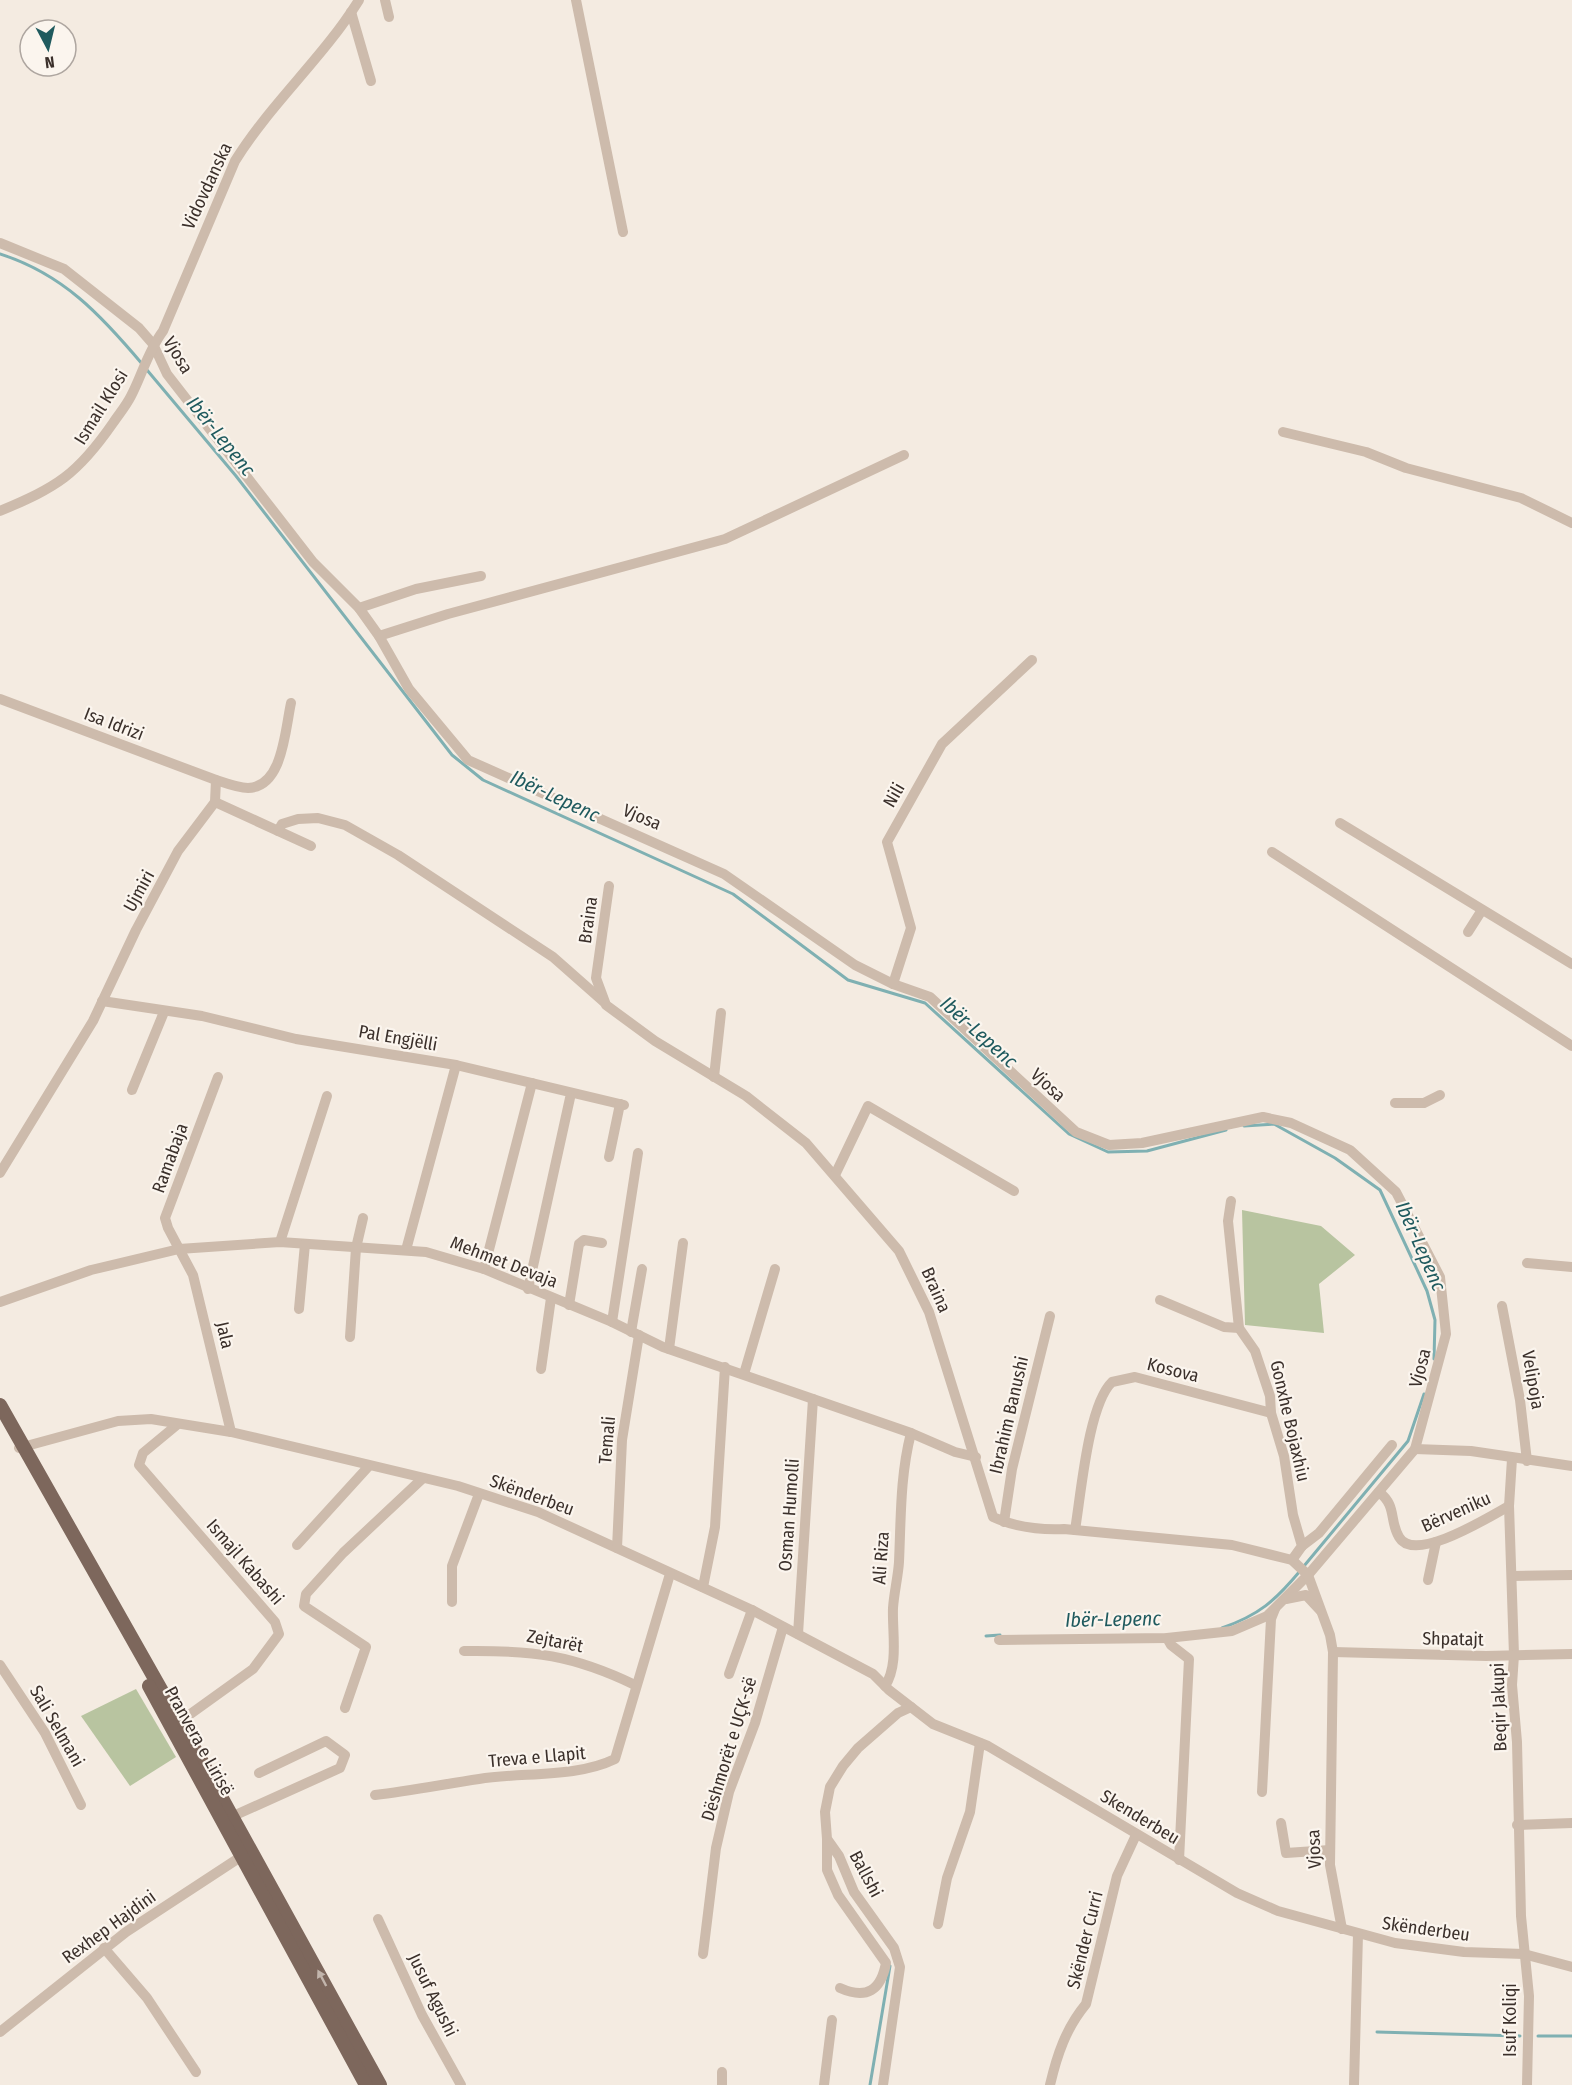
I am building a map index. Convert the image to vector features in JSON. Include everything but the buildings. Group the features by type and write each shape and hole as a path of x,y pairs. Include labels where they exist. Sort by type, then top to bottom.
{"main road":[{"name":"Pranvera e Lirisë","path":"0,1405 366,2085"},
{"name":"Pranvera e Lirisë","path":"0,1414 22,1447 380,2085"}],"street":[{"name":"Vidovdanska","path":"153,344 163,331 235,161 247,142 327,46 358,0"},
{"path":"385,0 389,17"},
{"path":"576,0 623,232"},
{"path":"351,12 371,81"},
{"name":"Vjosa","path":"0,243 64,269 139,328 153,344 167,374 313,562 359,608 379,636 409,689 468,760 724,874 855,965 893,984 930,997 1076,1132 1109,1145 1142,1143 1263,1117 1291,1124 1350,1150 1393,1188 1440,1277 1446,1334 1415,1449 1308,1575 1322,1612 1333,1652 1330,1865 1342,1929"},
{"name":"Ismail Klosi","path":"0,511 60,483 90,456 130,397 153,344"},
{"path":"1283,432 1366,452 1406,468 1521,498 1572,523"},
{"path":"379,636 448,614 725,539 904,455"},
{"path":"359,608 416,589 481,576"},
{"name":"Nili","path":"893,984 911,928 886,842 942,744 1032,660"},
{"name":"Isa Idrizi","path":"0,699 216,780"},
{"path":"291,703 275,774 266,783 248,788 216,780 215,802 310,846"},
{"name":"Ujmiri","path":"102,1001 178,851 215,802"},
{"path":"278,831 282,824 298,819 318,818 345,825 398,855 553,957 606,1005"},
{"path":"1340,823 1572,964"},
{"path":"1272,852 1572,1046"},
{"name":"Braina","path":"609,886 596,978 606,1005 655,1041 746,1096 806,1143 899,1251 929,1312 976,1457 990,1512 993,1517 1004,1522"},
{"path":"1468,932 1482,910"},
{"path":"0,1173 57,1083 102,1001"},
{"name":"Pal Engjëlli","path":"102,1001 202,1016 296,1038 456,1065 622,1105 609,1157"},
{"path":"132,1090 164,1012"},
{"path":"714,1077 721,1013"},
{"path":"406,1250 456,1065"},
{"name":"Ramabaja","path":"178,1250 165,1218 218,1077"},
{"path":"484,1269 532,1083"},
{"path":"1395,1103 1424,1103 1440,1095"},
{"path":"280,1242 327,1096"},
{"path":"528,1289 570,1098"},
{"path":"835,1174 868,1106 1014,1191"},
{"path":"612,1322 638,1153"},
{"name":"Gonxhe Bojaxhiu","path":"1231,1201 1228,1221 1239,1328 1255,1351 1263,1369 1270,1396 1271,1413 1284,1456 1293,1515 1302,1546"},
{"path":"350,1337 356,1248 363,1218"},
{"path":"569,1305 579,1244 584,1240 592,1239 602,1244"},
{"name":"Mehmet Devaja","path":"0,1302 84,1273 178,1250 280,1242 406,1250 445,1256 484,1269 612,1322 669,1349 911,1433 954,1452 976,1457"},
{"path":"299,1308 305,1244"},
{"path":"669,1349 683,1244"},
{"name":"Jala","path":"178,1250 193,1275 231,1432"},
{"path":"1527,1263 1572,1267"},
{"name":"Temali","path":"617,1548 622,1440 642,1269"},
{"path":"744,1374 775,1269"},
{"path":"541,1369 551,1298"},
{"path":"1160,1300 1224,1327 1239,1328"},
{"name":"Velipoja","path":"1503,1306 1524,1423 1527,1461"},
{"name":"Ibrahim Banushi","path":"1004,1522 1014,1458 1050,1316"},
{"path":"703,1587 715,1527 725,1367"},
{"name":"Kosova","path":"1075,1530 1090,1436 1101,1398 1112,1382 1136,1377 1271,1413"},
{"name":"Osman Humolli","path":"798,1634 813,1399"},
{"name":"Skënderbeu","path":"22,1447 118,1421 151,1419 231,1432 368,1467 423,1478 538,1512 752,1610 873,1674 933,1724 984,1744"},
{"name":"Ismajl Kabashi","path":"178,1424 143,1453 139,1466 275,1622 279,1634 253,1669 189,1714"},
{"name":"Ali Riza","path":"887,1688 892,1669 893,1605 898,1564 901,1496 905,1457 911,1433"},
{"path":"1294,1563 1302,1546 1319,1533 1378,1465 1392,1445"},
{"path":"1415,1449 1471,1451 1512,1459 1572,1466"},
{"name":"Beqir Jakupi","path":"1512,1459 1509,1506 1514,1656 1512,1685 1517,1742 1517,1826 1524,1954"},
{"path":"297,1545 368,1467"},
{"path":"345,1708 366,1647 304,1606 303,1600 343,1552 423,1478"},
{"name":"Bërveniku","path":"1379,1492 1389,1500 1396,1532 1404,1545 1411,1546 1436,1542 1509,1506"},
{"path":"452,1602 452,1566 479,1494"},
{"path":"999,1640 1167,1638 1232,1631 1267,1616 1287,1599 1308,1575 1294,1563 1232,1545 1075,1530 1045,1530 1004,1522"},
{"path":"1428,1580 1436,1542"},
{"name":"Treva e Llapit","path":"375,1795 433,1788 480,1779 596,1769 615,1759 635,1685 670,1574"},
{"path":"1512,1576 1572,1575"},
{"path":"1287,1599 1305,1595 1322,1612"},
{"path":"1262,1792 1271,1619 1275,1608"},
{"path":"729,1674 752,1610"},
{"name":"Dëshmorët e UÇK-së","path":"703,1954 716,1848 729,1792 755,1723 783,1627"},
{"path":"1167,1638 1171,1645 1189,1659 1190,1684 1179,1860"},
{"name":"Zejtarët","path":"464,1651 519,1650 560,1656 602,1669 635,1685"},
{"name":"Shpatajt","path":"1333,1652 1514,1656 1572,1654"},
{"name":"Sali Selmani","path":"0,1665 45,1733 81,1805"},
{"name":"Ballshi","path":"883,2085 900,1978 898,1959 894,1948 854,1892 839,1856 826,1839 826,1799 843,1766 858,1748 909,1706"},
{"name":"Pranvera e Lirisë","path":"231,1817 340,1768 345,1755 326,1741 259,1773"},
{"path":"938,1924 947,1878 970,1812 984,1744"},
{"name":"Skenderbeu","path":"984,1744 1237,1893 1278,1911"},
{"path":"1281,1822 1286,1853 1330,1850"},
{"path":"1517,1826 1572,1823"},
{"name":"Skënder Curri","path":"1050,2085 1057,2055 1076,2017 1086,2004 1117,1876 1136,1834"},
{"path":"826,1839 827,1870 838,1895 886,1963 883,1980 876,1988 868,1992 849,1992 840,1988"},
{"name":"Rexhep Hajdini","path":"0,2031 104,1948 242,1856"},
{"name":"Skënderbeu","path":"1278,1911 1395,1943 1464,1953 1524,1954 1572,1967"},
{"name":"Jusuf Agushi","path":"378,1919 422,2015 461,2085"},
{"path":"1354,2085 1358,1934"},
{"path":"104,1948 147,1998 196,2072"},
{"name":"Isuf Koliqi","path":"1524,1954 1529,1996 1527,2085"},
{"path":"824,2085 832,2020"},
{"path":"722,2072 722,2085"}],"green space":[{"path":"1242,1210 1321,1226 1355,1255 1319,1284 1324,1333 1245,1325"},
{"path":"136,1689 176,1757 130,1786 81,1716"}],"waterway":[{"name":"Ibër-Lepenc","path":"0,254 23,262 43,273 79,298 112,329 143,365"},
{"name":"Ibër-Lepenc","path":"147,370 236,476 452,755 483,780 733,894 848,980 925,1003 1069,1134 1108,1152 1147,1151 1226,1130"},
{"name":"Ibër-Lepenc","path":"1244,1126 1274,1124 1335,1158 1380,1190 1427,1291 1435,1320 1434,1359"},
{"name":"Ibër-Lepenc","path":"1304,1566 1408,1441 1424,1394"},
{"name":"Ibër-Lepenc","path":"1222,1628 1266,1606 1300,1571"},
{"name":"Ibër-Lepenc","path":"986,1636 1000,1635"},
{"name":"Ibër-Lepenc","path":"870,2085 890,1966"},
{"path":"1377,2032 1520,2036"},
{"path":"1538,2036 1572,2036"}]}
